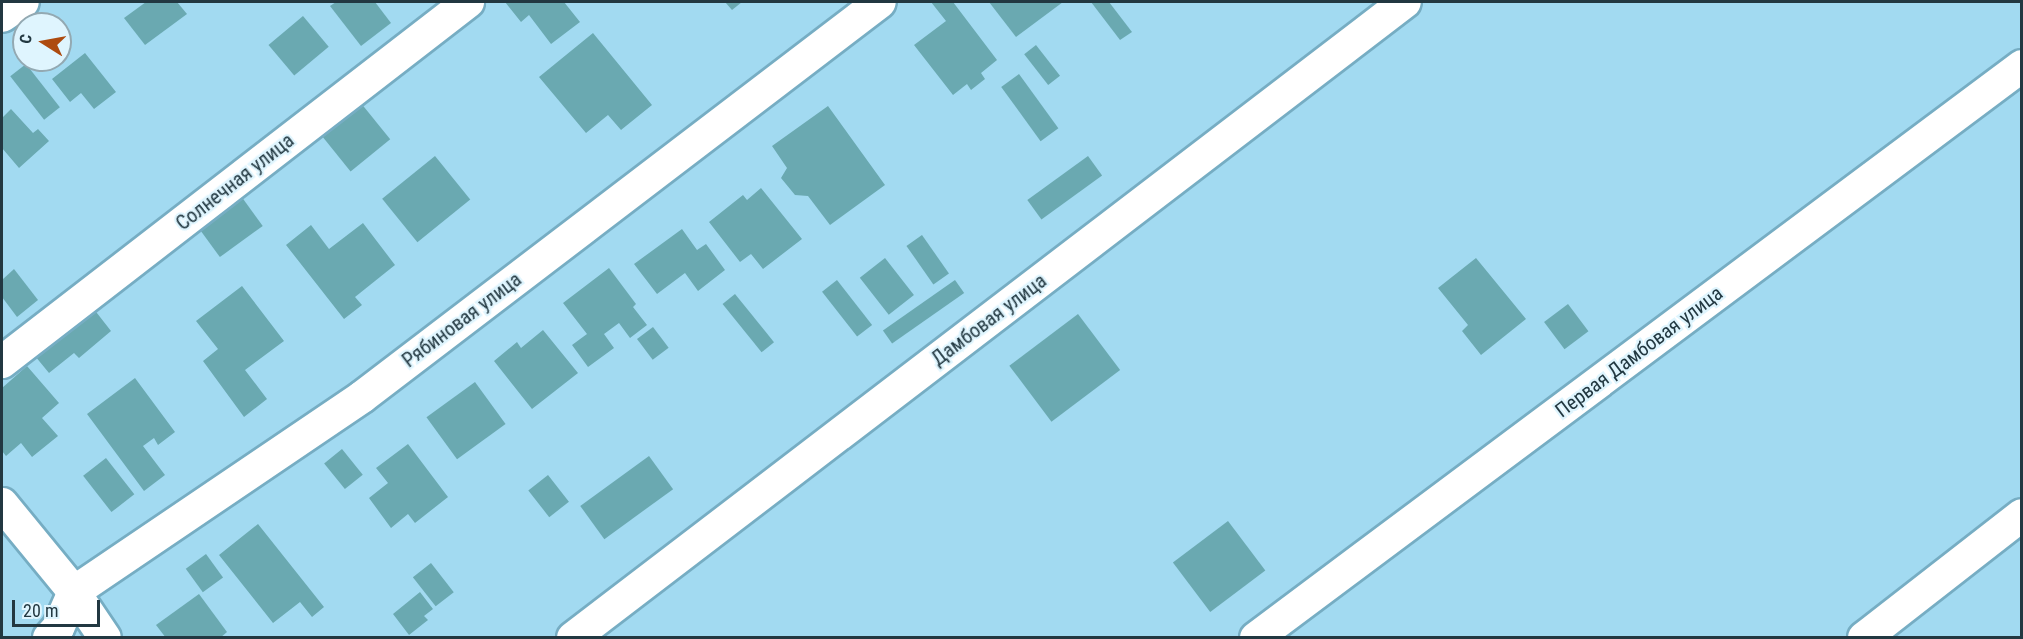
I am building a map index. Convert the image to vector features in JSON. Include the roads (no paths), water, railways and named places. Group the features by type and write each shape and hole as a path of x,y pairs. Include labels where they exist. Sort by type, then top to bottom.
{"street":[{"path":"2,16 23,2"},
{"name":"Солнечная улица","path":"2,362 468,2"},
{"name":"Рябиновая улица","path":"74,592 362,397 880,2"},
{"name":"Дамбовая улица","path":"573,638 1405,2"},
{"name":"Первая Дамбовая улица","path":"1256,638 2022,66"},
{"path":"2,504 74,592 105,638"},
{"path":"1864,638 2022,515"},
{"path":"50,638 58,628 74,592"}]}
